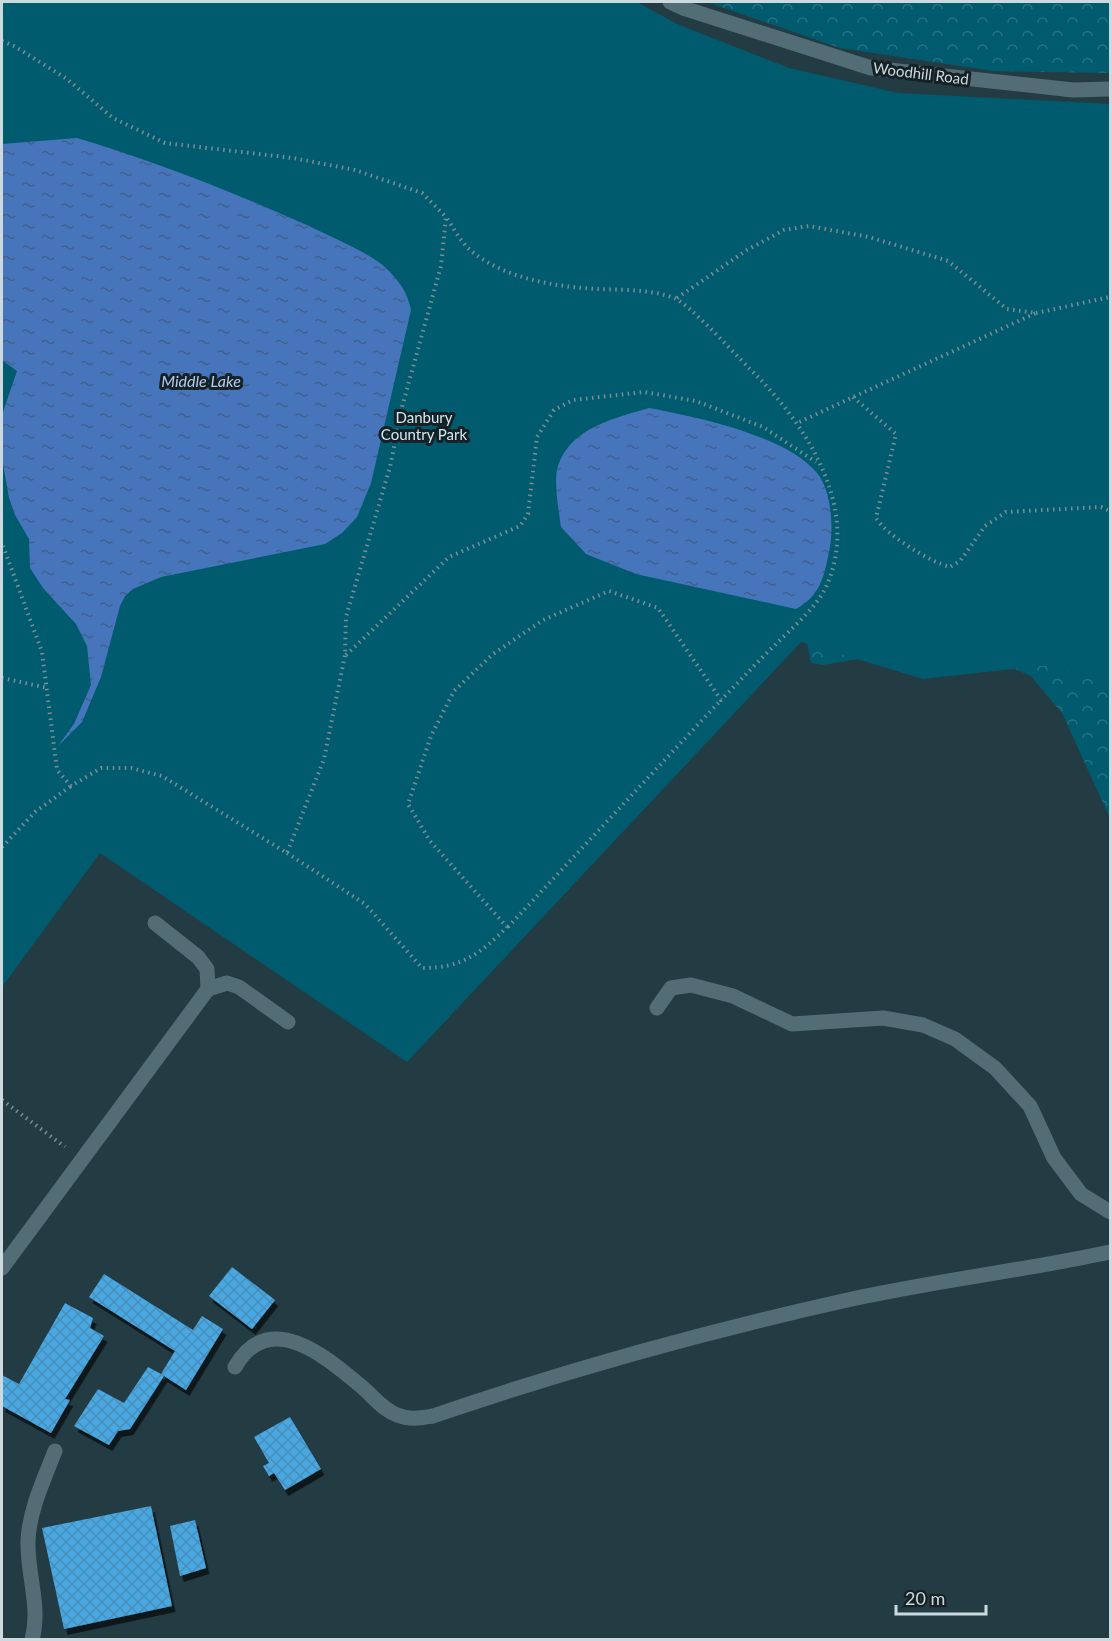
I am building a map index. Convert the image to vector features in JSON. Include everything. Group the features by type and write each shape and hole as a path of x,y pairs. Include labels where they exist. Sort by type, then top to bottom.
{"street":[{"name":"Woodhill Road","path":"670,2 802,48 871,68 1073,90 1110,89"},
{"path":"155,923 198,957 207,969 208,989"},
{"path":"2,1268 208,989 227,983 239,987 288,1022"},
{"path":"657,1008 671,988 691,985 733,996 792,1024 883,1018 923,1025 955,1039 995,1068 1030,1106 1054,1158 1081,1194 1110,1212"},
{"path":"235,1367 244,1351 262,1340 289,1340 319,1353 383,1407 411,1419 433,1416 598,1363 842,1301 945,1280 1110,1252"},
{"path":"32,1640 37,1622 28,1541 40,1489 55,1451"}],"path":[{"path":"2,41 68,79 113,118 165,143 293,158 354,170 422,193 446,217 468,248 493,267 535,280 587,288 639,291 677,298 767,387 797,423 831,486 837,517 835,556 825,588 801,619 481,953 446,968 422,968 365,904 162,776 131,768 102,768 71,786 35,812 2,847"},
{"path":"287,853 324,759 345,655 346,617 390,467 402,407 441,266 446,217"},
{"path":"677,298 747,250 784,230 809,226 869,237 948,261 1007,309 1036,314"},
{"path":"797,423 1036,314 1110,297"},
{"path":"345,655 449,557 520,526 528,514 537,436 554,410 573,400 644,392 696,401 763,427 818,464"},
{"path":"853,397 896,434 876,518 882,529 938,564 950,567 960,561 985,526 1006,512 1101,507 1110,511"},
{"path":"2,543 42,651 57,770 71,786"},
{"path":"507,927 430,841 408,804 430,736 453,691 494,654 543,620 609,591 658,608 721,700"},
{"path":"2,678 48,688"},
{"path":"2,1100 82,1160"}],"green space":[{"name":"Danbury Country Park","path":"2,2 637,2 677,24 789,68 898,93 1110,104 1110,682 1049,665 923,679 801,642 407,1062 100,853 2,987"},
{"path":"707,2 1110,2 1110,73 994,71 840,48"},
{"path":"1110,573 1110,818 1062,713 1031,676 1008,666 986,637 823,665 811,663 804,627"}],"water":[{"name":"Middle Lake","path":"77,138 166,167 349,245 379,262 391,273 405,292 411,310 371,483 357,517 342,533 325,544 161,577 133,589 125,596 120,606 101,677 82,722 58,746 74,724 91,685 87,646 76,624 43,588 30,568 29,539 15,515 9,498 2,458 2,415 17,371 2,360 2,144"},
{"path":"649,408 714,423 762,438 803,460 817,473 829,500 831,543 820,585 804,604 796,609 636,574 586,554 561,527 556,479 558,466 572,442 608,421"}],"building":[{"path":"232,1267 275,1300 252,1329 209,1296"},
{"path":"104,1274 193,1330 202,1316 223,1329 186,1390 164,1376 130,1429 118,1431 109,1445 74,1426 98,1389 124,1403 148,1367 161,1374 175,1351 89,1297"},
{"path":"65,1303 93,1318 90,1328 104,1336 65,1399 70,1400 51,1433 2,1406 2,1375 19,1384"},
{"path":"290,1417 321,1469 285,1490 274,1473 269,1476 263,1466 269,1463 254,1437"},
{"path":"151,1506 172,1606 64,1629 42,1528"},
{"path":"195,1520 206,1568 180,1576 170,1526"}]}
